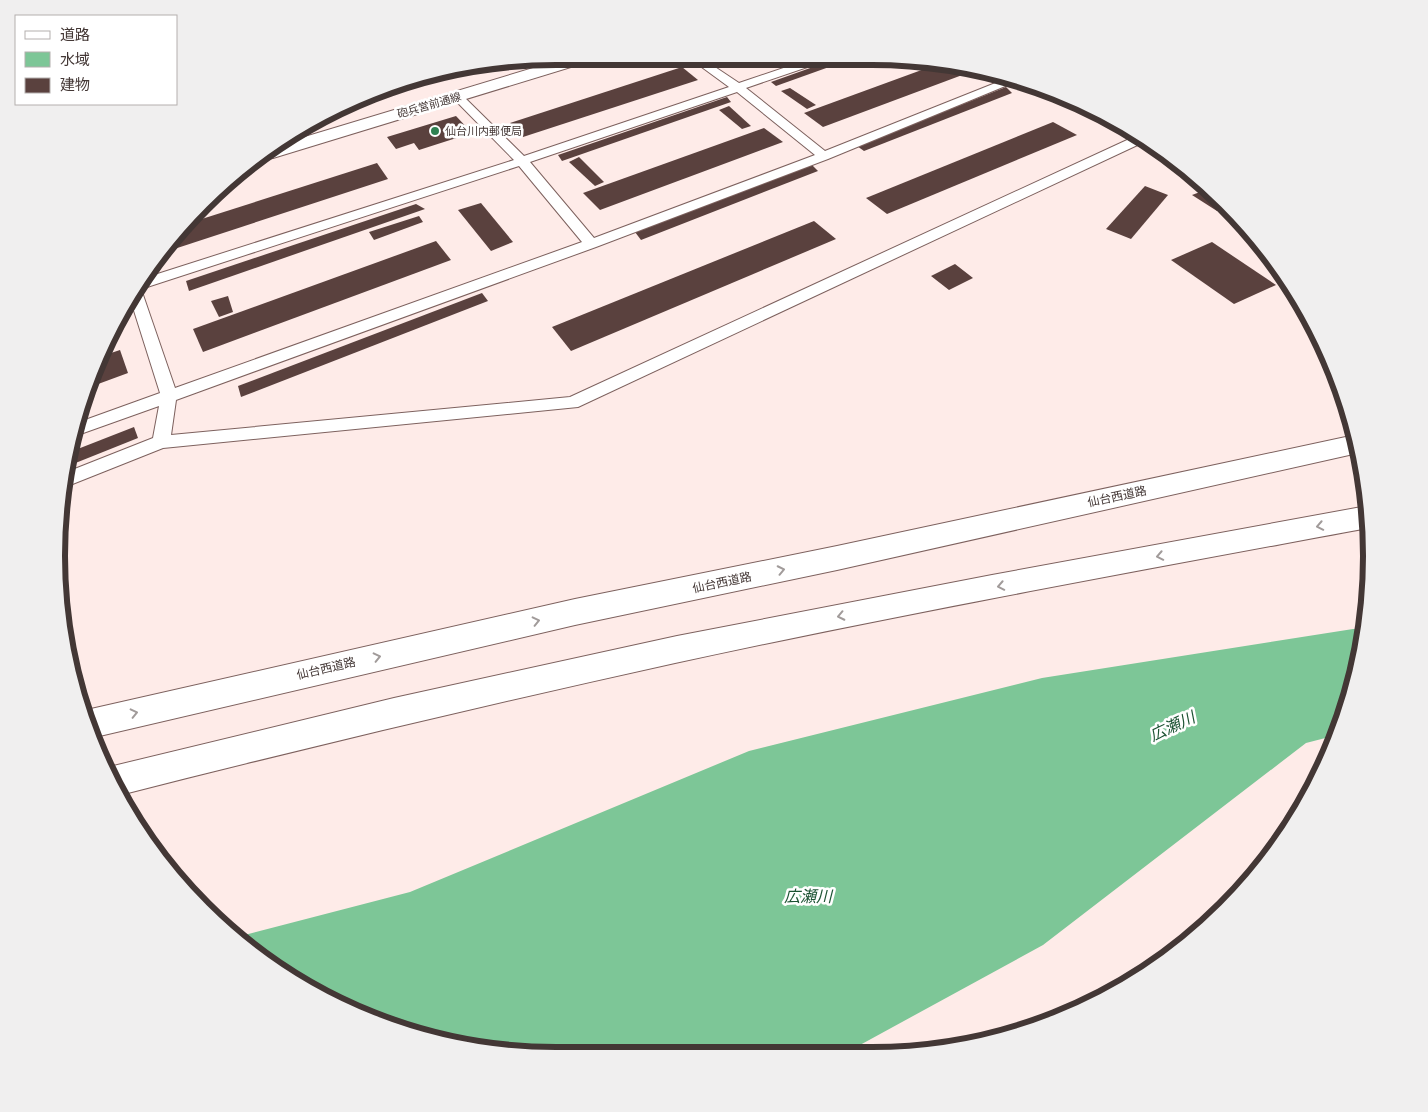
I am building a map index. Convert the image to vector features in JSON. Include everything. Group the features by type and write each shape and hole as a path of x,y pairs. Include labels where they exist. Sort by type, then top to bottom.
{"main road":[{"name":"砲兵営前通線","path":"281,150 562,65"},
{"name":"仙台西道路","path":"94,722 565,614 837,558 1350,446"},
{"path":"119,778 293,735 564,674 846,615 1361,518"}],"lane":[{"path":"705,65 739,88 824,156"},
{"path":"148,283 522,161 804,65"},
{"path":"82,427 591,244 824,156 1004,83"},
{"path":"458,97 522,161 591,244"},
{"path":"71,478 161,442 572,403 1135,141"},
{"path":"138,299 169,395 161,442"}],"water":[{"name":"広瀬川","path":"1358,629 1346,683 1328,737 1306,743 1043,945 856,1047 556,1047 492,1043 460,1038 398,1021 368,1010 310,981 257,946 244,935 410,892 749,751 1042,678"}],"building":[{"path":"819,65 835,65 776,86 771,82"},
{"path":"682,67 698,80 523,137 510,123"},
{"path":"927,68 966,74 823,127 804,113"},
{"path":"1006,87 1012,93 864,151 857,146"},
{"path":"790,88 816,105 807,109 781,91"},
{"path":"727,97 731,102 562,161 558,155"},
{"path":"729,106 751,126 742,129 719,110"},
{"path":"456,116 472,133 419,150 414,143 396,149 387,137"},
{"path":"1053,122 1077,135 887,214 866,198"},
{"path":"764,128 783,142 600,210 583,193"},
{"path":"579,157 604,182 595,186 569,162"},
{"path":"377,163 388,179 172,250 198,220"},
{"path":"812,165 818,171 641,240 635,232"},
{"path":"1145,186 1168,195 1131,239 1106,229"},
{"path":"1200,192 1220,210 1217,211 1192,195"},
{"path":"481,203 513,242 491,251 458,210"},
{"path":"416,204 425,209 189,291 186,281"},
{"path":"419,216 423,222 374,240 369,232"},
{"path":"814,221 836,239 571,351 552,327"},
{"path":"436,241 451,260 203,352 193,329"},
{"path":"1212,242 1276,285 1234,304 1171,260"},
{"path":"955,264 973,278 949,290 931,276"},
{"path":"482,293 488,301 241,397 238,386"},
{"path":"228,296 233,312 219,317 211,301"},
{"path":"120,350 128,373 96,385 102,368 109,354"},
{"path":"134,427 138,438 73,464 77,449"}],"place":[{"name":"仙台川内郵便局","path":"435,131"}]}
